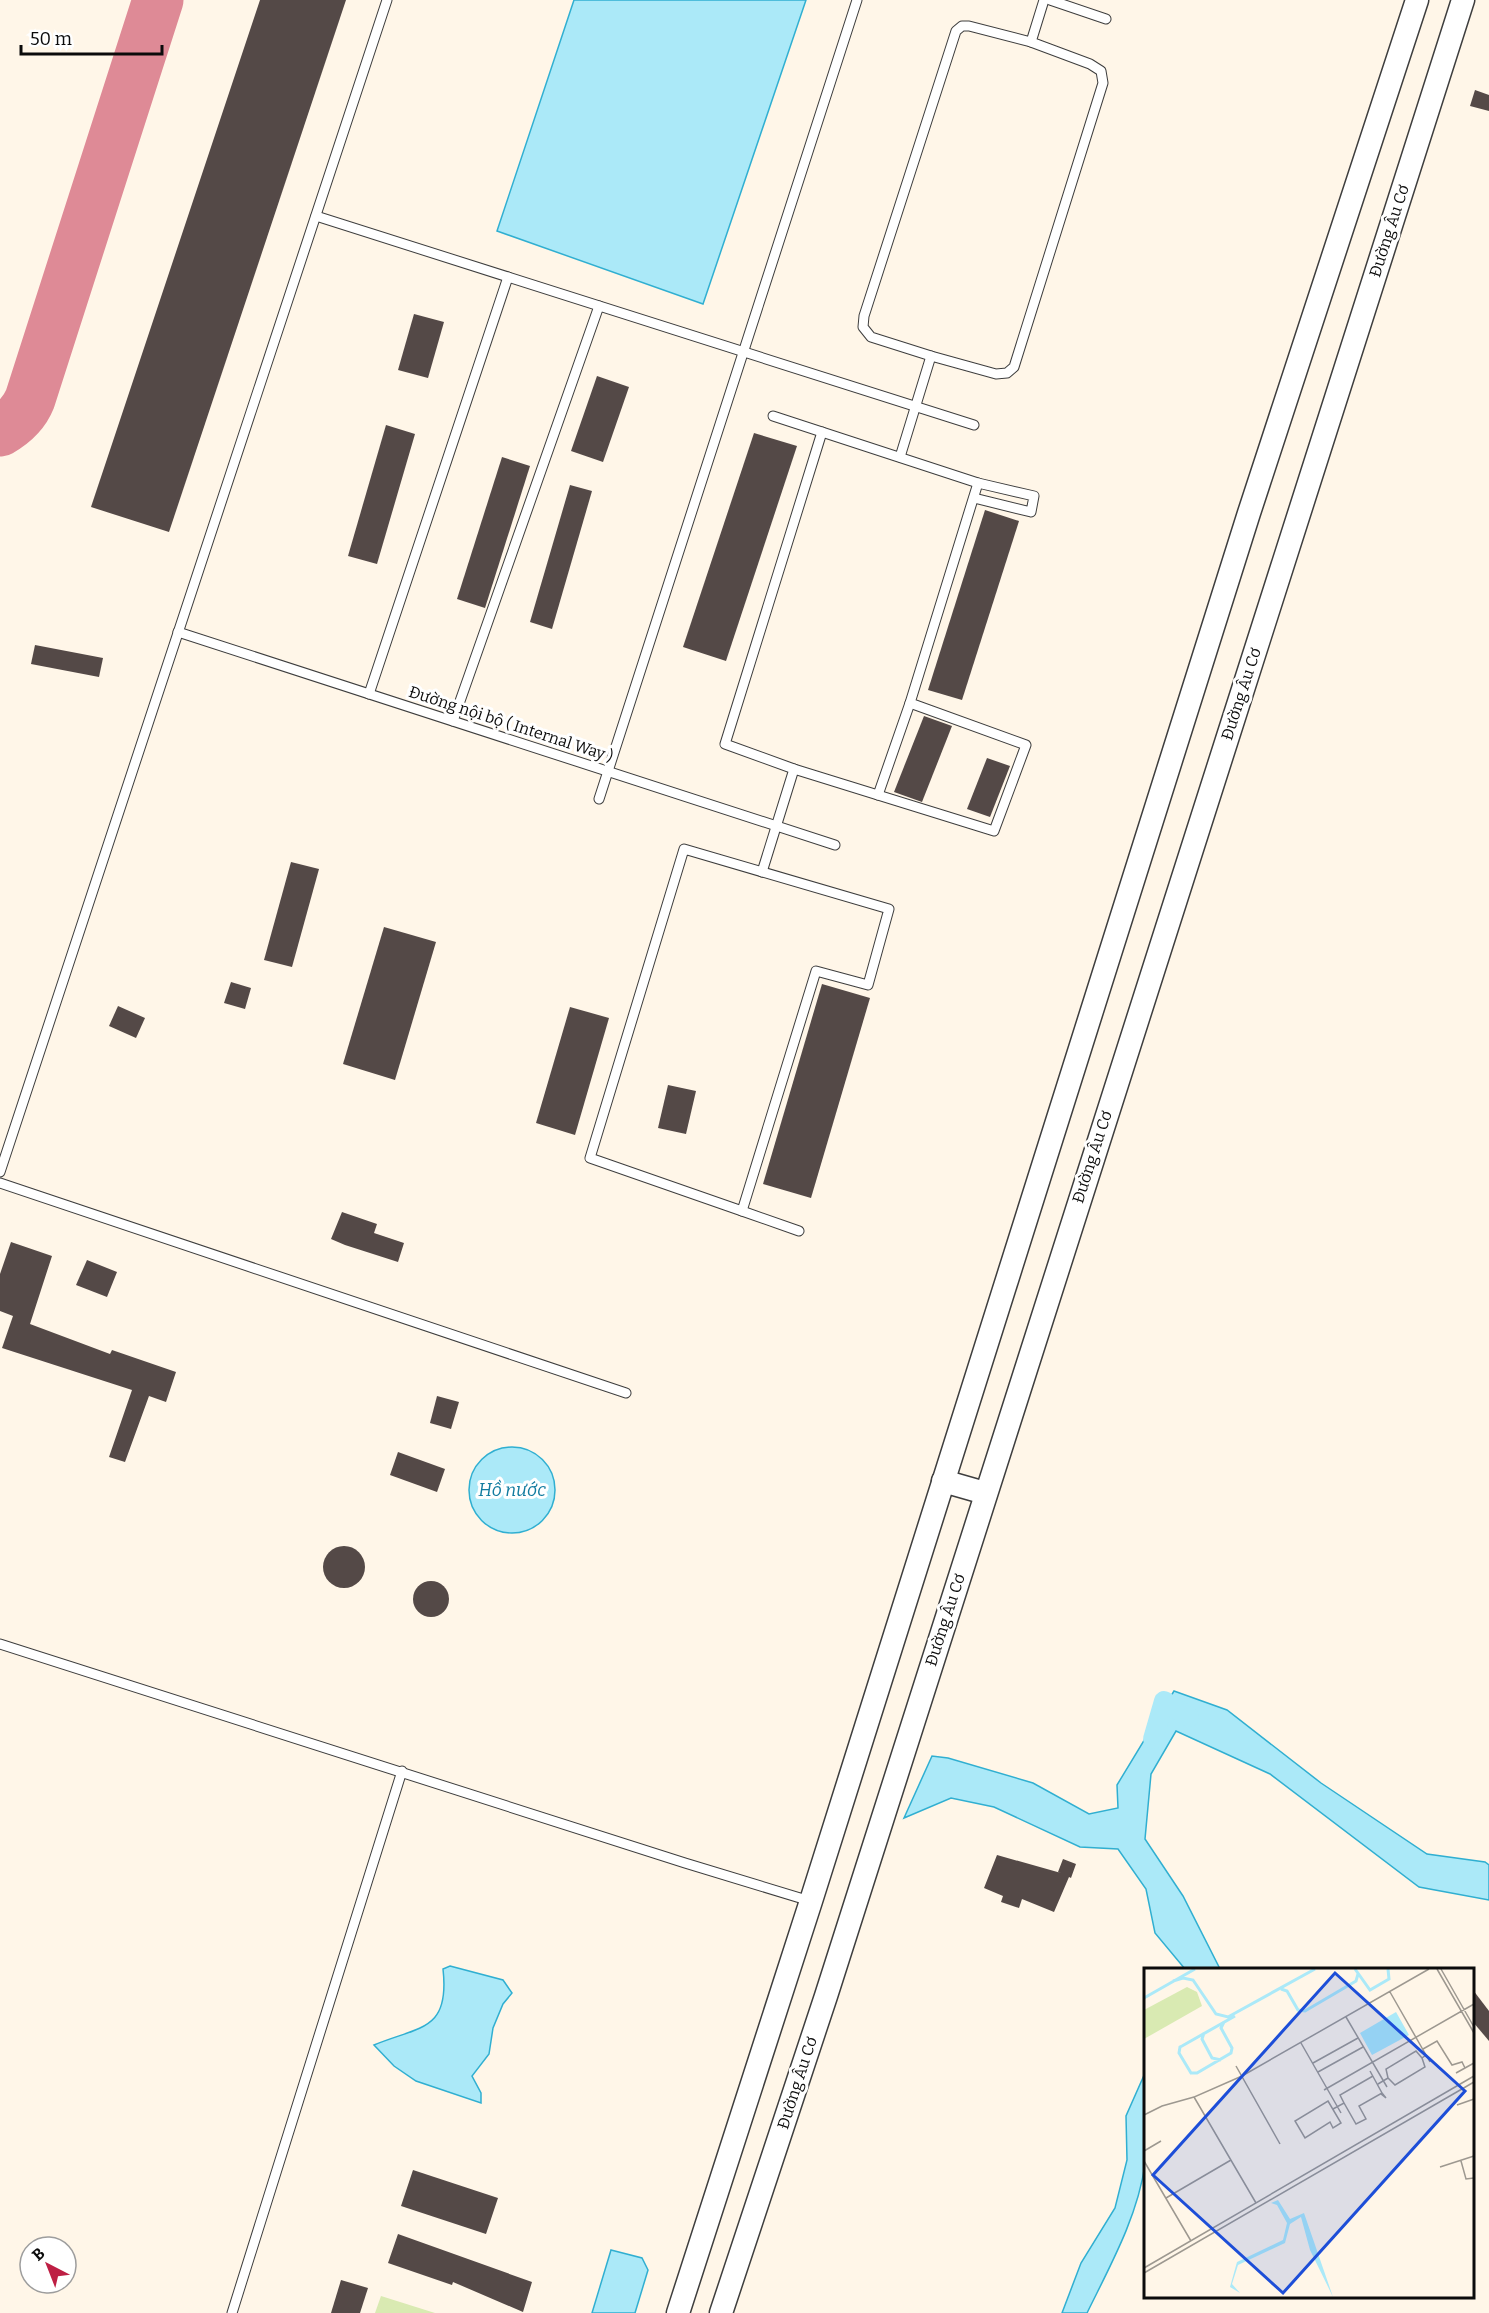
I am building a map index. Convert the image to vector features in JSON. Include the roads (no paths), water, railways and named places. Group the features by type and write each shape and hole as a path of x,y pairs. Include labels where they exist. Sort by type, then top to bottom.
{"street":[{"path":"678,2313 811,1901 1253,501 1417,0"},
{"name":"Đường Âu Cơ","path":"721,2313 826,1996 1463,0"},
{"path":"943,1481 986,1493"}],"lane":[{"path":"0,1172 387,0"},
{"path":"599,799 857,0"},
{"path":"1031,42 1044,0"},
{"path":"1050,0 1106,19"},
{"path":"962,26 969,26 1031,42 1089,64 1101,71 1103,83 1014,366 1007,373 996,374 931,356 872,336 863,327 868,305 956,31 962,26"},
{"path":"316,216 974,425"},
{"path":"369,694 508,277"},
{"path":"453,721 599,306"},
{"path":"900,458 931,356"},
{"path":"773,416 978,483 1034,496 1031,512 974,498"},
{"path":"822,432 725,744 794,769 994,831 1026,745 910,703"},
{"path":"878,795 910,703 978,483"},
{"name":"Đường nội bộ ( Internal Way )","path":"178,632 835,845"},
{"path":"762,872 794,769"},
{"path":"742,1211 816,971 868,985 889,909 684,849 590,1158 799,1231"},
{"path":"0,1183 626,1393"},
{"path":"0,1644 685,1863 811,1901"},
{"path":"232,2313 402,1771"}],"water":[{"path":"574,0 806,0 703,304 497,231"},
{"name":"Hồ nước","path":"512,1447 529,1450 543,1459 552,1473 555,1490 552,1507 543,1521 529,1530 512,1533 495,1530 481,1521 472,1507 469,1490 472,1473 481,1459 495,1450"},
{"path":"1174,1691 1227,1710 1321,1783 1427,1854 1485,1862 1489,1865 1489,1900 1419,1887 1270,1774 1176,1731 1151,1774 1145,1839 1183,1896 1219,1968 1184,1968 1155,1933 1146,1889 1118,1849 1080,1847 994,1807 951,1798 904,1818 932,1756 948,1758 1033,1783 1089,1814 1118,1808 1117,1785"},
{"path":"450,1966 503,1980 512,1993 503,2004 493,2028 489,2054 472,2076 481,2093 481,2103 416,2081 394,2066 374,2045 418,2029 436,2015 442,2004 443,1969"},
{"path":"1144,2075 1144,2169 1130,2222 1087,2313 1062,2313 1081,2263 1115,2208 1127,2160 1126,2116"},
{"path":"611,2250 642,2258 648,2270 635,2313 592,2313"}],"waterway":[{"path":"1153,1739 1164,1701 1189,1717"}]}
